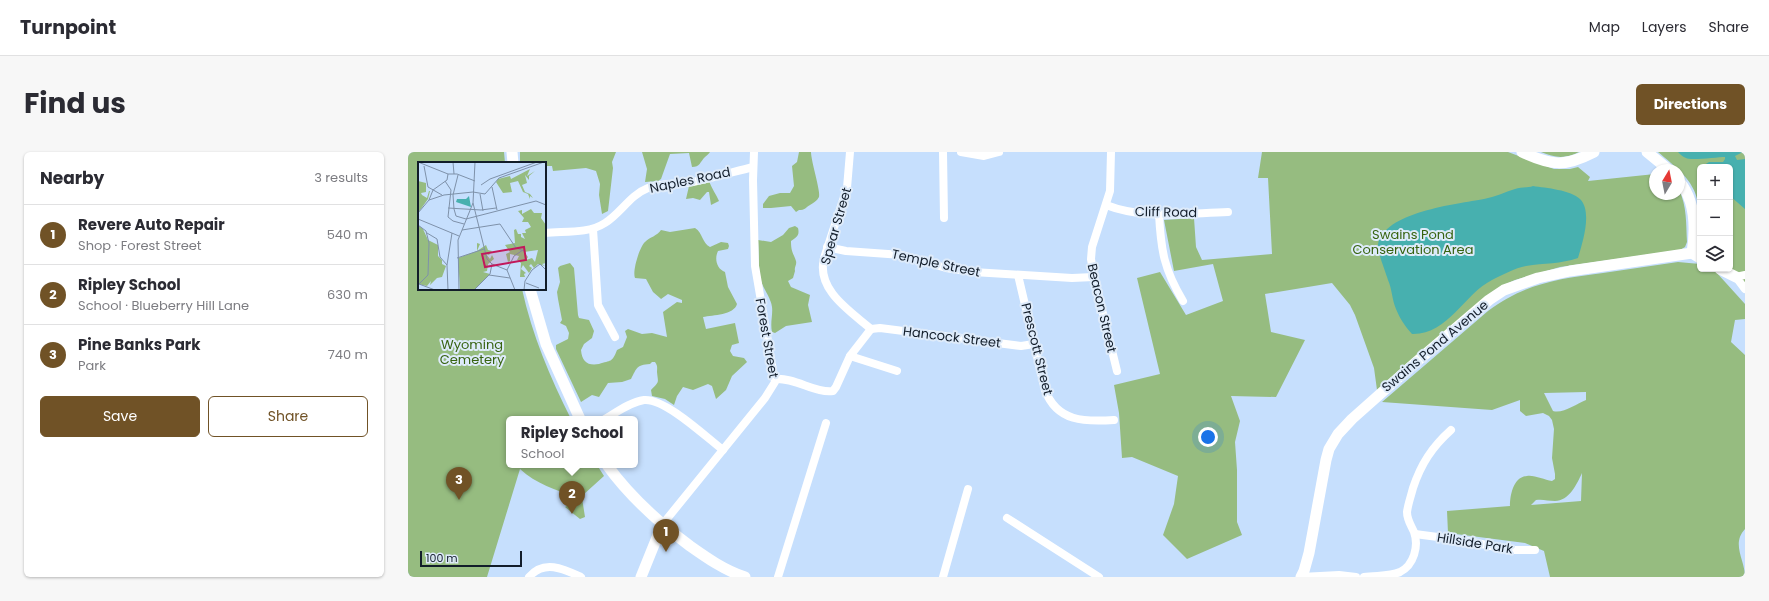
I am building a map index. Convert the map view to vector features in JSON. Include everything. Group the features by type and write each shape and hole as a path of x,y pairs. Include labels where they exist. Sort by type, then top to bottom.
{"street":[{"path":"512,152 513,162"},
{"name":"Forest Street","path":"641,577 662,526 774,386 775,379 755,266 754,152"},
{"name":"Spear Street","path":"850,152 848,182 822,266 829,290 871,329"},
{"path":"943,152 944,218"},
{"path":"961,152 984,156 999,152"},
{"name":"Beacon Street","path":"1111,152 1111,183 1106,206 1091,254 1094,277 1117,372"},
{"path":"1522,152 1546,161 1560,163 1572,162 1594,152"},
{"path":"1647,152 1662,164"},
{"name":"Naples Road","path":"546,233 593,229 608,220 630,199 648,188 664,184 692,182 753,166"},
{"name":"Swains Pond Avenue","path":"1301,577 1308,558 1329,449 1338,434 1352,419 1414,363 1489,300 1512,287 1543,277 1581,270 1696,256 1693,240 1692,206 1685,190"},
{"name":"Cliff Road","path":"1106,206 1130,212 1159,214 1228,212"},
{"path":"1159,214 1165,265 1172,283 1183,301"},
{"path":"593,229 598,305 615,337"},
{"name":"Temple Street","path":"827,247 846,251 902,254 943,267 973,272 1072,278 1094,277"},
{"path":"1729,272 1741,276 1745,289"},
{"name":"Prescott Street","path":"1018,275 1045,390 1055,408 1080,420 1114,420"},
{"path":"530,290 546,344 579,416"},
{"name":"Hancock Street","path":"871,329 877,327 888,328 1021,346 1034,344"},
{"path":"775,379 786,379 831,392 836,387 850,356 871,329"},
{"path":"850,356 897,371"},
{"path":"610,416 636,402 645,400 654,401 673,412 723,450"},
{"path":"778,577 826,423"},
{"path":"1364,577 1400,572 1407,568 1414,558 1415,534 1408,520 1407,511 1419,469 1438,441 1451,430"},
{"path":"609,468 636,500 662,526 714,563 745,577"},
{"path":"943,577 968,489"},
{"path":"1007,518 1099,577"},
{"name":"Hillside Park","path":"1415,534 1468,541 1509,550 1535,550"},
{"path":"529,577 534,572 548,567 563,568 581,577"},
{"path":"1301,577 1346,575 1356,577"}],"green space":[{"name":"Wyoming Cemetery","path":"408,152 504,152 505,162 418,162 418,290 522,290 542,356 570,416 506,416 506,468 599,468 604,476 583,495 576,497 539,483 520,469 487,577 408,577"},
{"path":"520,152 616,152 612,162 613,168 608,211 602,214 599,195 600,184 596,171 586,168 553,171 552,166 546,166 546,162 520,162"},
{"path":"642,152 710,152 695,167 692,167 689,153 670,154 661,179 658,181 645,182 647,169"},
{"path":"799,152 811,152 819,189 819,197 805,209 796,212 791,206 763,208 763,204 769,196 780,193 790,193 794,186 792,166 797,162"},
{"name":"Swains Pond Conservation Area","path":"1262,152 1508,152 1554,169 1570,169 1578,167 1590,177 1588,181 1649,175 1649,200 1683,200 1685,209 1687,242 1685,247 1680,250 1560,267 1515,280 1504,285 1377,390 1374,368 1355,315 1350,305 1332,283 1265,294 1271,332 1305,340 1276,397 1231,396 1240,421 1235,442 1237,470 1237,522 1242,535 1187,559 1163,535 1174,504 1178,476 1132,457 1122,458 1119,413 1114,385 1160,374 1137,278 1160,272 1186,315 1223,301 1213,264 1174,271 1164,220 1194,218 1196,247 1202,260 1272,254 1268,178 1258,178"},
{"path":"1541,152 1579,152 1569,156 1560,157 1551,156"},
{"path":"1658,152 1745,152 1745,287 1732,272 1733,164 1697,164 1697,198 1696,194 1685,177 1685,164 1672,164"},
{"path":"709,181 719,201 711,205 709,192 707,192 700,200 693,198 686,199 689,186"},
{"path":"795,226 798,228 798,233 797,236 791,241 791,245 796,264 793,278 788,281 791,287 810,295 808,305 812,322 786,326 775,333 772,332 771,329 771,304 760,276 758,240 771,242 783,235 789,228"},
{"path":"695,228 700,233 705,243 710,247 721,242 728,243 728,249 718,251 716,260 720,269 725,272 728,287 737,304 735,308 728,312 703,317 706,329 735,323 739,343 732,345 730,351 733,356 744,358 747,362 732,376 726,390 716,399 712,386 708,384 693,390 683,387 677,396 674,405 665,399 652,396 651,390 658,380 657,365 655,362 652,362 650,364 639,366 631,379 622,382 608,383 599,397 592,395 581,402 556,349 556,345 568,339 569,333 566,326 560,323 562,320 557,292 560,282 558,268 570,263 574,268 578,315 579,318 589,320 594,331 592,338 584,344 581,350 583,358 589,364 599,364 612,359 617,350 623,347 627,337 625,331 628,329 642,334 652,333 667,337 663,312 677,302 682,303 682,300 668,294 661,299 653,292 646,279 635,278 634,275 639,253 643,244 658,234 661,230 670,232"},
{"path":"1678,262 1697,264 1697,272 1716,272 1745,304 1745,319 1735,320 1731,342 1745,355 1745,529 1739,540 1739,546 1745,577 1550,577 1544,551 1525,543 1448,533 1447,511 1510,506 1515,483 1522,477 1533,476 1552,481 1555,479 1552,458 1554,429 1552,420 1549,416 1543,413 1526,416 1520,411 1520,400 1492,410 1382,402 1488,311 1502,302 1529,288 1557,280","holes":["1586,392 1586,400 1565,410 1557,412 1553,411 1544,393","1582,473 1581,501 1531,505 1536,500 1555,501 1564,498 1572,491"]},
{"path":"582,498 585,517 580,519 565,507"}],"shaded area":[{"path":"1678,152 1743,152 1735,156 1737,160 1745,159 1745,209 1733,199 1733,164 1706,164 1709,162 1723,162 1725,157 1689,159"},
{"path":"1533,186 1571,193 1580,199 1584,205 1586,220 1582,245 1578,258 1517,268 1482,286 1455,313 1436,328 1425,333 1412,334 1399,316 1396,309 1380,257 1378,245 1383,234 1393,225 1407,217 1440,207 1488,198 1517,188"}],"place":[{"name":"Pine Banks Park","path":"459,500"},
{"name":"Ripley School","path":"572,514"},
{"name":"Revere Auto Repair","path":"666,552"}]}
